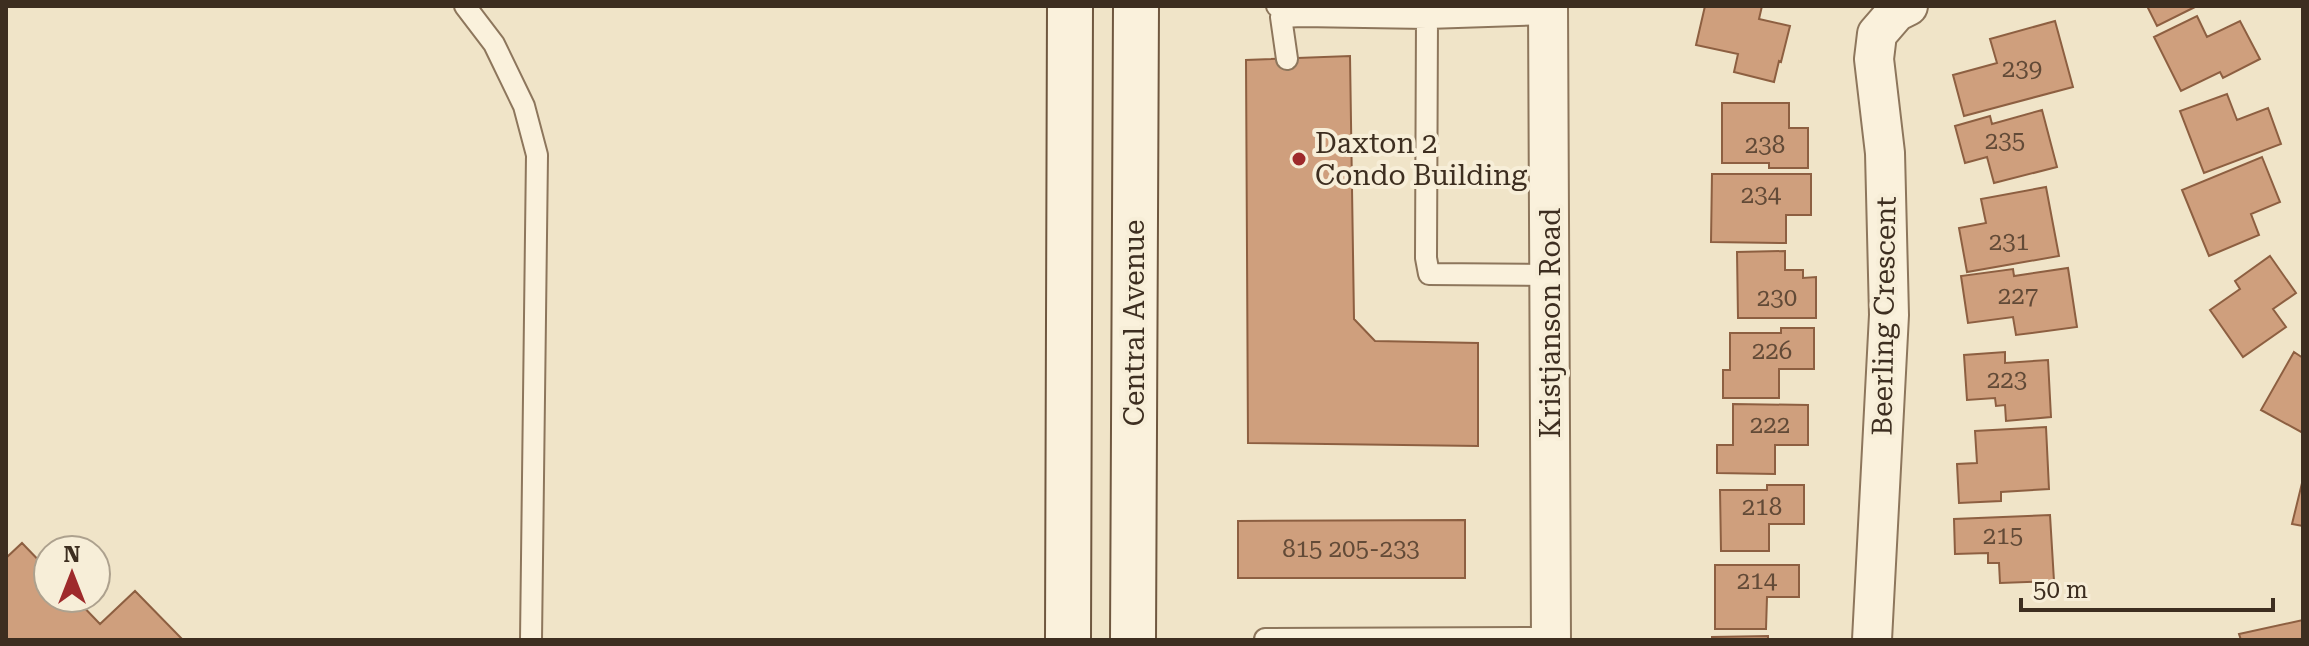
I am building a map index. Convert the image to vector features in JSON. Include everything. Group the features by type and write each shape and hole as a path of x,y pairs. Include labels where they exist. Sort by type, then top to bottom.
{"main road":[{"path":"1068,640 1070,6"},
{"name":"Central Avenue","path":"1133,640 1139,18"}],"street":[{"name":"Beerling Crescent","path":"1872,640 1889,315 1885,153 1874,59 1877,34 1896,12 1908,6"},
{"name":"Kristjanson Road","path":"1548,10 1551,639"}],"lane":[{"path":"465,6 494,44 518,93 537,155 531,640"},
{"path":"1277,6 1302,16"},
{"path":"1287,59 1281,17 1427,18 1548,10"},
{"path":"1427,18 1426,258 1429,274 1551,275"},
{"path":"1265,639 1551,639"}],"building":[{"path":"1705,6 1762,6 1759,19 1790,26 1774,82 1734,72 1738,54 1696,45"},
{"path":"2147,6 2197,6 2157,26"},
{"path":"2197,16 2207,37 2240,21 2260,59 2223,78 2220,72 2181,91 2154,37"},
{"path":"2055,21 2073,87 1964,116 1953,75 1997,63 1990,39"},
{"name":"Daxton 2 Condo Building","path":"1350,56 1354,319 1375,341 1478,343 1478,446 1248,443 1246,60"},
{"path":"2227,94 2237,120 2268,108 2281,144 2204,173 2180,111"},
{"path":"1722,103 1789,103 1789,128 1808,128 1808,168 1769,168 1769,163 1722,163"},
{"path":"2042,110 2057,167 1994,183 1987,157 1965,163 1955,126 1990,116 1992,124"},
{"path":"2262,157 2280,202 2251,214 2259,235 2209,256 2182,190"},
{"path":"1712,174 1811,174 1811,215 1786,215 1786,243 1711,242"},
{"path":"2046,187 2059,256 1967,272 1959,228 1986,223 1981,199"},
{"path":"1785,251 1785,270 1803,270 1803,278 1816,277 1816,318 1738,318 1737,252"},
{"path":"2270,256 2296,293 2273,309 2286,327 2243,357 2210,310 2240,289 2235,281"},
{"path":"2068,268 2077,327 2016,335 2013,317 1968,323 1961,276 2013,269 2014,276"},
{"path":"1781,328 1814,328 1814,369 1779,369 1779,398 1723,398 1723,370 1730,370 1730,333 1781,333"},
{"path":"2005,352 2005,363 2048,360 2051,417 2006,421 2005,405 1996,406 1995,398 1967,400 1964,355"},
{"path":"2294,352 2303,358 2303,433 2261,410"},
{"path":"1733,404 1808,405 1808,445 1775,445 1775,474 1717,473 1717,445 1733,445"},
{"path":"2046,427 2049,489 2001,492 2001,501 1959,503 1957,464 1977,463 1975,431"},
{"path":"2303,479 2303,526 2292,524"},
{"path":"1767,485 1804,485 1804,524 1769,524 1769,551 1721,551 1720,490 1767,490"},
{"path":"2050,515 2054,581 2000,583 1999,563 1988,563 1988,553 1955,554 1954,519"},
{"path":"1465,520 1465,578 1238,578 1238,521"},
{"path":"22,543 32,553 32,614 90,614 100,624 135,591 183,640 6,640 6,558"},
{"path":"1715,565 1799,565 1799,597 1767,597 1766,629 1715,629"},
{"path":"2303,620 2303,640 2241,640 2239,634"},
{"path":"1768,636 1768,640 1712,640 1712,637"}],"place":[{"name":"Daxton 2 Condo Building","path":"1299,159"}]}
